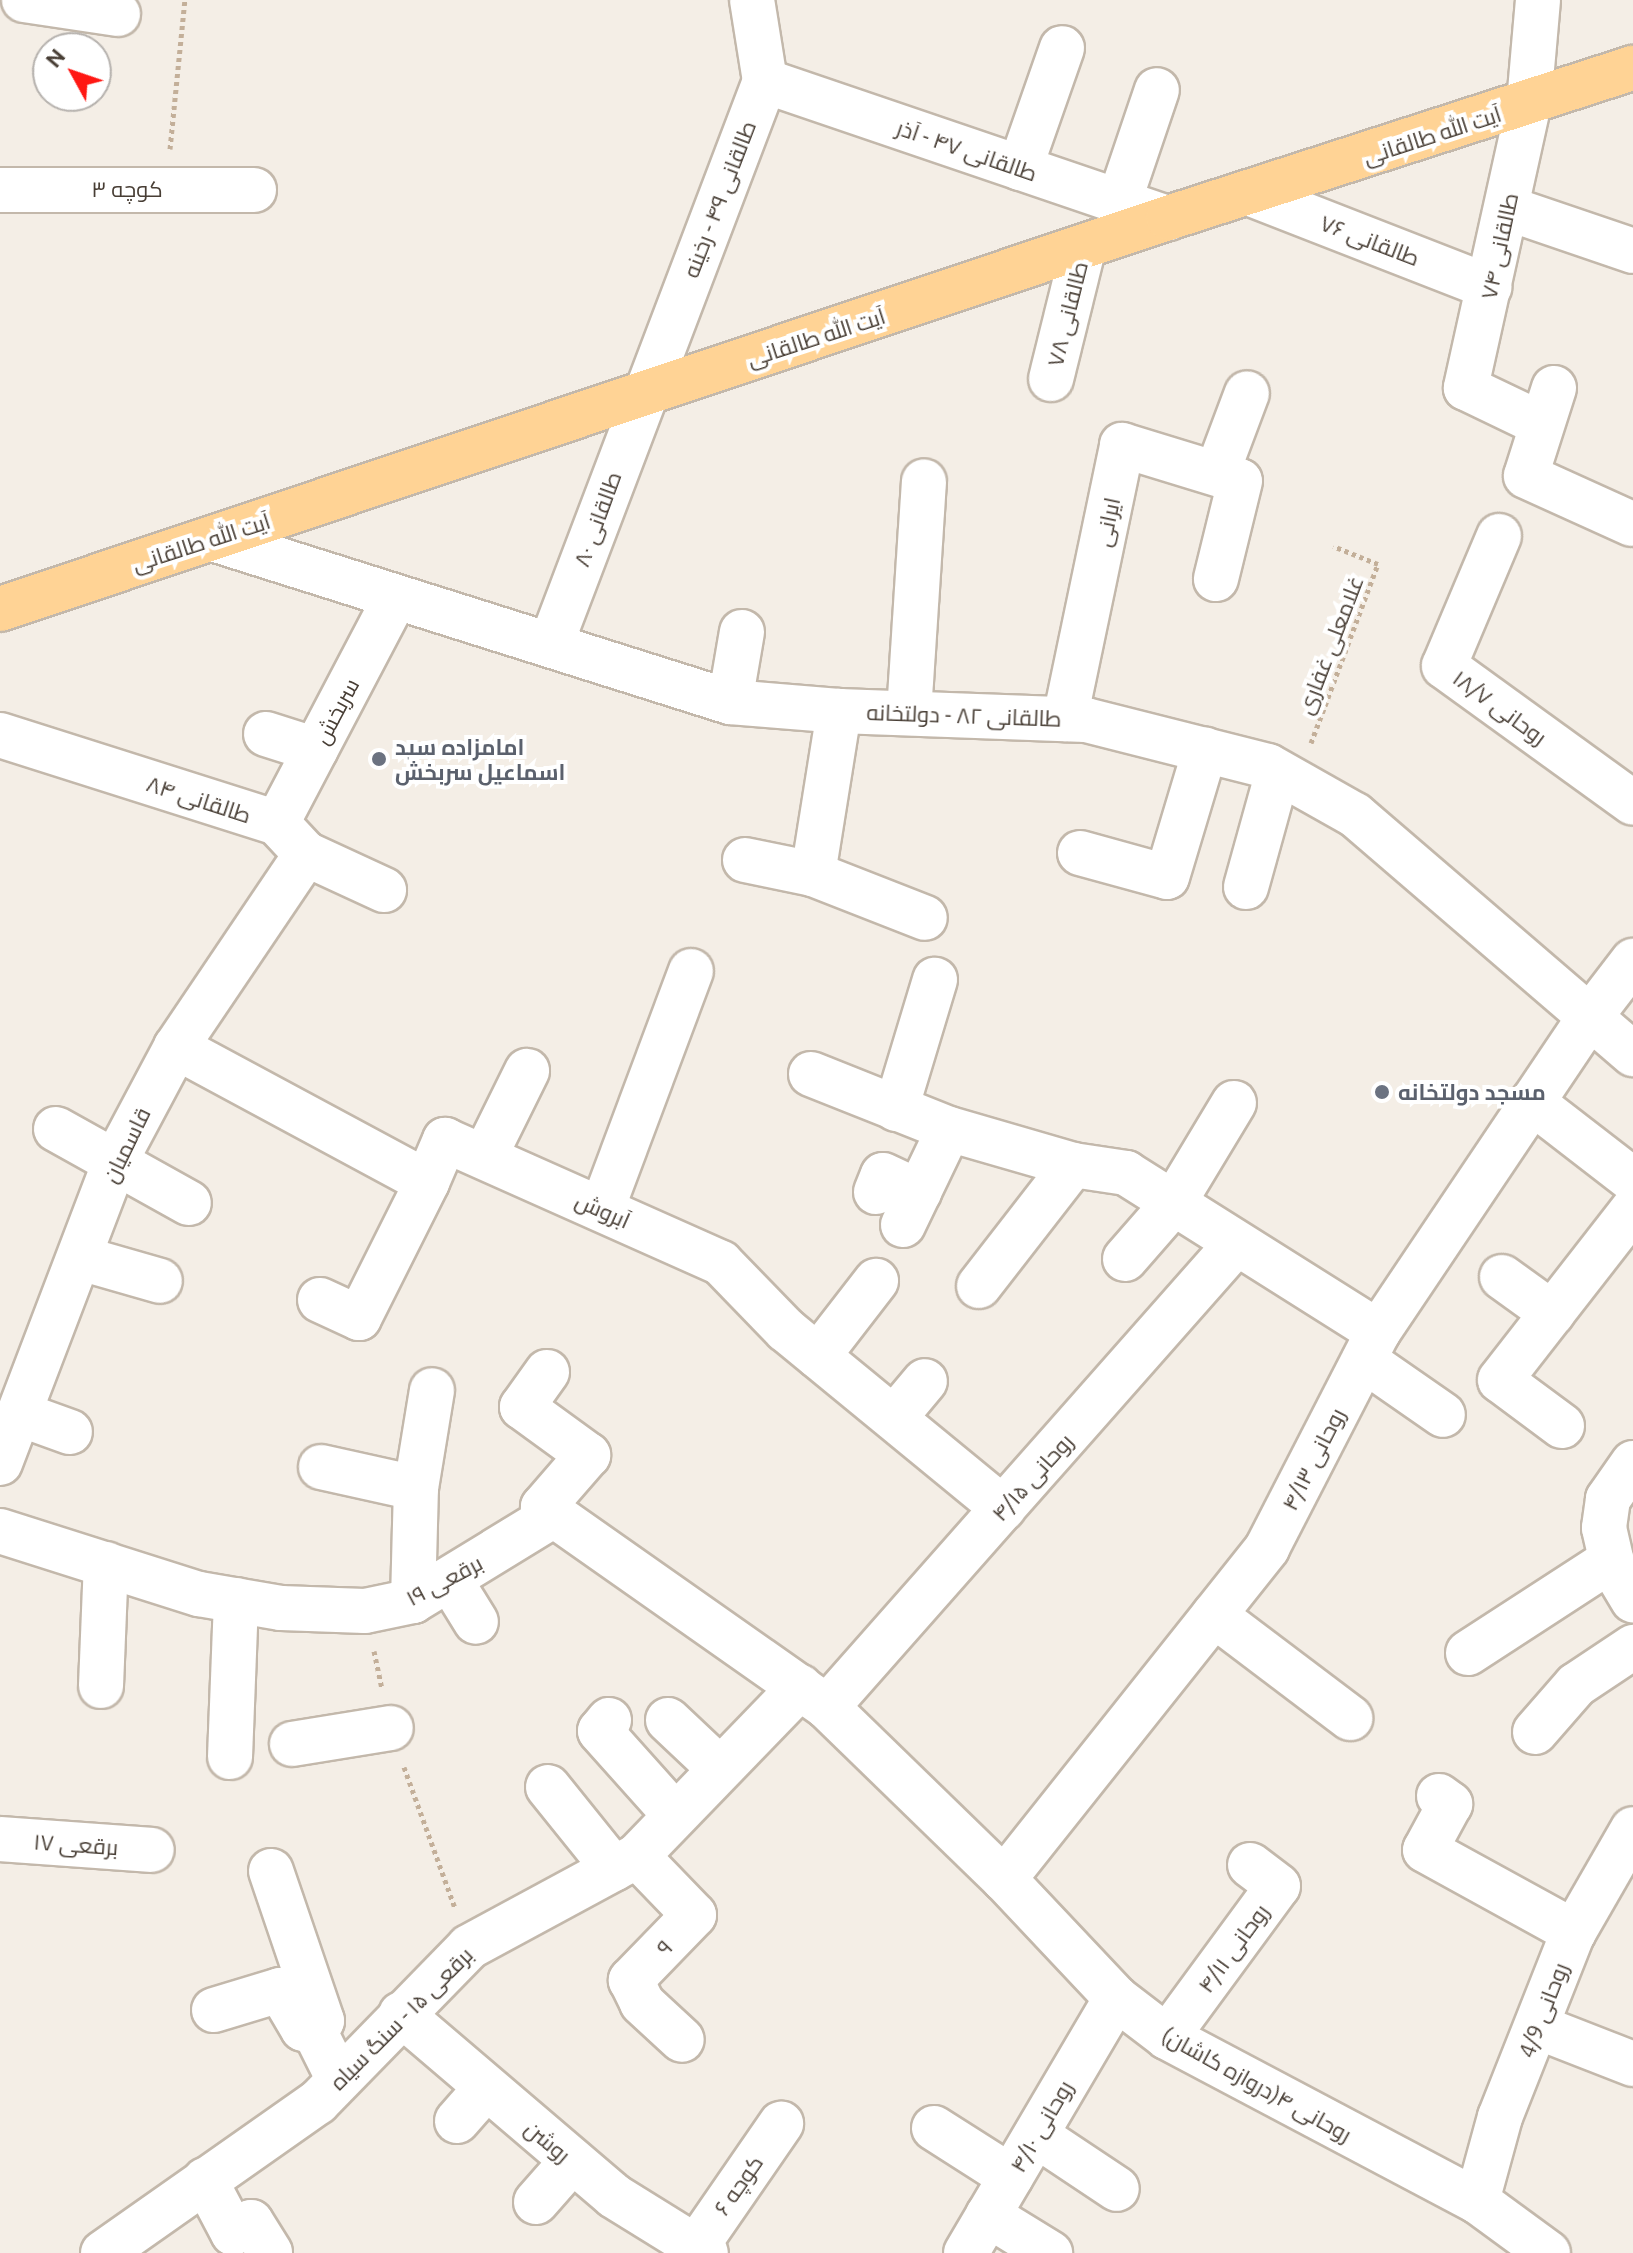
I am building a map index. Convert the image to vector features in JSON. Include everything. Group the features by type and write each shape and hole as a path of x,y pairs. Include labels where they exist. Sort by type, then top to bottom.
{"main road":[{"name":"آیت الله طالقانی","path":"0,609 643,393 1083,250 1168,218 1251,194 1633,68"}],"street":[{"path":"24,0 118,14"},
{"path":"752,0 765,81"},
{"name":"طالقانی ۷۴","path":"1538,0 1529,103 1466,388 1548,406 1526,476 1632,524"},
{"path":"1020,168 1062,48"},
{"name":"طالقانی ۴۷ - آذر","path":"765,81 1168,218"},
{"name":"طالقانی ۴۹ - رخینه","path":"643,393 765,81"},
{"path":"1119,202 1157,90"},
{"name":"کوچه ۳","path":"0,190 254,190"},
{"name":"طالقانی ۷۶","path":"1251,194 1490,287"},
{"path":"1507,208 1633,251"},
{"name":"طالقانی ۷۸","path":"1051,379 1083,250"},
{"name":"طالقانی ۸۰","path":"551,644 643,393"},
{"path":"1216,579 1229,477 1247,393"},
{"name":"ایرانی","path":"1065,719 1122,445 1229,477"},
{"path":"909,713 924,481"},
{"name":"روحانی ۱۸/۷","path":"1499,536 1444,666 1633,803"},
{"name":"طالقانی ۸۲ - دولتخانه","path":"213,539 730,702 839,711 1065,719 1205,750 1287,777 1355,815 1633,1054"},
{"name":"سربخش","path":"291,839 316,750 395,598"},
{"path":"730,702 742,632"},
{"path":"813,874 839,711"},
{"path":"266,734 316,750"},
{"name":"طالقانی ۸۴","path":"0,735 291,839 384,890"},
{"path":"1080,853 1167,877 1205,750"},
{"path":"1246,887 1287,777"},
{"name":"قاسمیان","path":"0,1463 116,1160 291,839"},
{"path":"745,860 813,874 925,918"},
{"name":"روحانی ۴/۱۳","path":"1004,1879 1267,1548 1371,1346 1532,1102 1633,961"},
{"path":"602,1209 691,971"},
{"path":"896,1109 935,980"},
{"path":"176,1047 427,1182 359,1318 320,1300"},
{"path":"485,1156 527,1071"},
{"path":"811,1074 949,1129 1073,1165 1126,1173 1235,1245 1371,1346 1443,1415"},
{"path":"1532,1102 1633,1180"},
{"path":"1125,1259 1173,1204 1234,1103"},
{"path":"56,1129 189,1203"},
{"path":"876,1192 883,1175 911,1208 949,1129"},
{"name":"آبروش","path":"427,1182 445,1140 721,1263 818,1356 1003,1508"},
{"path":"979,1286 1073,1165"},
{"path":"1562,1426 1500,1380 1633,1209"},
{"name":"روحانی ۴/۱۵","path":"814,1697 1003,1508 1235,1245"},
{"path":"80,1258 160,1281"},
{"path":"1502,1277 1552,1313"},
{"path":"818,1356 876,1281"},
{"path":"547,1372 522,1407 588,1455 543,1507 814,1697"},
{"path":"894,1418 925,1381"},
{"path":"432,1390 416,1488 431,1591 476,1622"},
{"path":"20,1414 70,1432"},
{"path":"1633,1463 1608,1499 1604,1528 1611,1560 1633,1600"},
{"path":"321,1467 416,1488"},
{"name":"برقعی ۱۹","path":"0,1531 236,1600 365,1611 431,1591 554,1515"},
{"path":"1468,1653 1611,1560"},
{"path":"93,1666 106,1564"},
{"path":"230,1757 236,1600"},
{"path":"1214,1615 1350,1718"},
{"path":"1535,1732 1564,1675 1633,1647"},
{"name":"برقعی ۱۵ - سنگ سیاه","path":"103,2253 318,2102 338,2078 469,1947 625,1862 720,1769 814,1697"},
{"name":"روحانی ۴(دروازه کاشان)","path":"814,1697 1004,1879 1116,1998 1167,2037 1477,2201 1548,2253"},
{"path":"609,1720 600,1731 675,1815"},
{"path":"668,1720 720,1769"},
{"path":"292,1744 391,1728"},
{"path":"548,1787 625,1862"},
{"path":"1439,1796 1450,1804 1425,1850 1574,1932"},
{"name":"روحانی 4/9","path":"1477,2201 1500,2117 1574,1932 1633,1829"},
{"name":"برقعی ۱۷","path":"0,1839 152,1850"},
{"name":"۹","path":"625,1862 694,1915 631,1980 642,2003 682,2040"},
{"name":"روحانی ۴/۱۱","path":"1167,2037 1278,1886 1250,1865"},
{"path":"214,2010 280,1990 303,2029 322,2021 271,1871"},
{"name":"روحانی ۴/۱۰","path":"966,2253 1116,1998"},
{"name":"روشن","path":"401,2014 614,2196 701,2250"},
{"path":"312,2026 338,2078"},
{"path":"1538,2027 1633,2064"},
{"path":"457,2121 486,2088"},
{"name":"کوچه ۶","path":"701,2250 781,2124"},
{"path":"934,2128 1011,2177"},
{"path":"1036,2135 1117,2189"},
{"path":"536,2202 572,2161"},
{"path":"205,2180 233,2233 251,2222 270,2253"},
{"path":"988,2215 1050,2253"}],"path":[{"path":"165,189 185,0"},
{"name":"غلامعلی غفاری","path":"1287,777 1378,564 1333,546"},
{"path":"365,1611 391,1728 469,1947"}],"place":[{"name":"امامزاده سید اسماعیل سربخش","path":"379,759"},
{"name":"مسجد دولتخانه","path":"1382,1092"}]}
